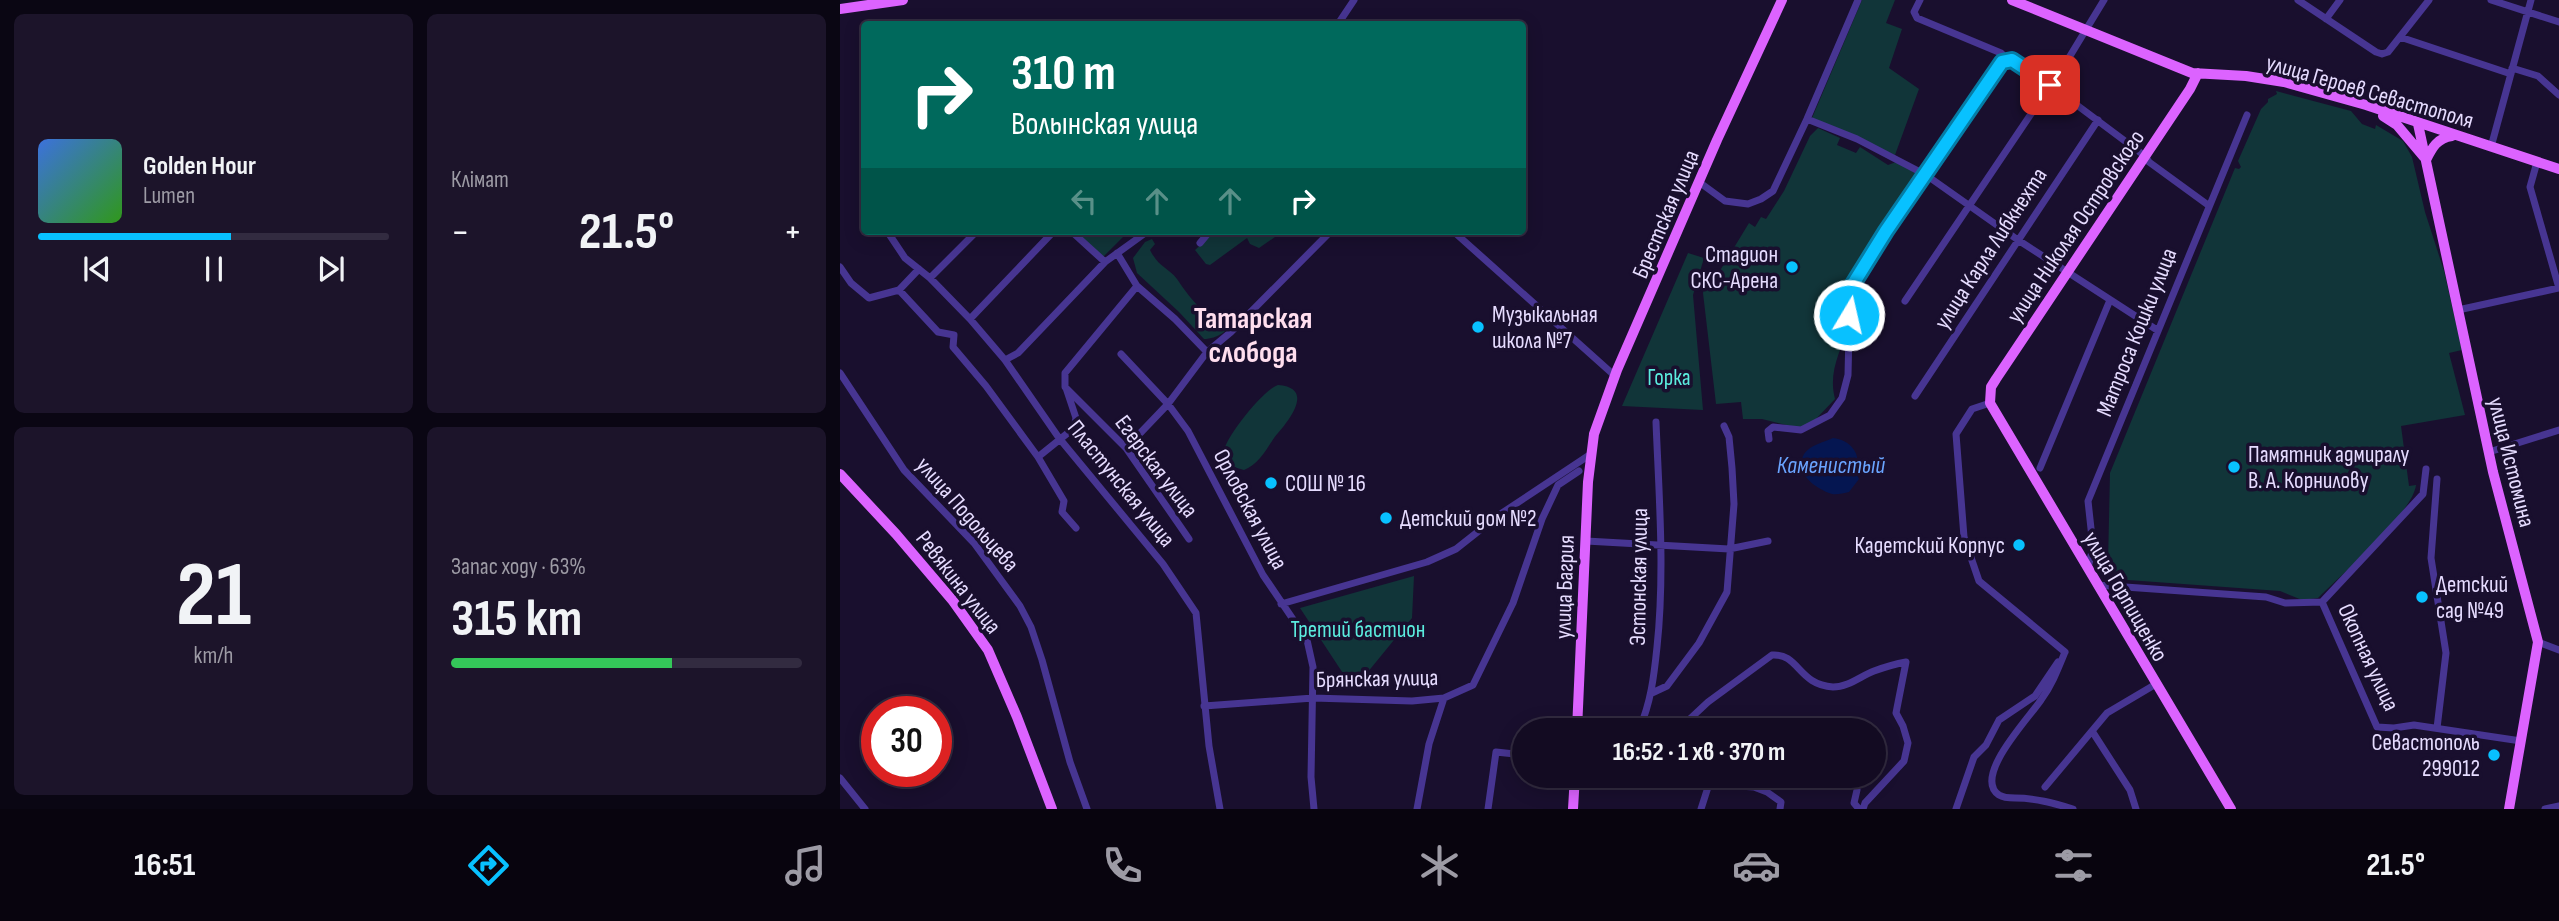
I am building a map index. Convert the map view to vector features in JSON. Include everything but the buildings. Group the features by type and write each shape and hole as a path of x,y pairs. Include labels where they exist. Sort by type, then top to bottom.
{"main road":[{"path":"840,9 903,0"},
{"name":"Брестская улица","path":"1591,450 1615,376 1782,0"},
{"name":"улица Героев Севастополя","path":"2012,0 2198,73 2265,78 2366,105 2559,169"},
{"name":"улица Николая Островского","path":"1990,403 1991,387 1996,379 2198,73"},
{"path":"2366,105 2397,125 2426,160 2434,145 2444,137 2454,135"},
{"name":"улица Истомина","path":"2418,124 2493,472 2538,642 2509,809"},
{"name":"улица Горпищенко","path":"1990,403 2231,809"},
{"name":"улица Багрия","path":"1578,718 1591,450"},
{"name":"Ревякина улица","path":"840,474 945,592 988,650 1052,809"},
{"path":"1573,809 1574,788"}],"street":[{"path":"1340,21 1354,0"},
{"path":"1699,182 1725,201 1748,204 1773,191 1858,0"},
{"path":"1920,0 1914,12 1917,18 2012,60 2098,120 2208,205"},
{"path":"1905,301 2104,0"},
{"path":"2298,0 2382,54 2388,51 2429,0"},
{"path":"2326,19 2340,0"},
{"path":"2491,0 2559,22"},
{"path":"2491,147 2531,0"},
{"path":"2400,37 2512,71 2538,76 2559,95"},
{"path":"1769,439 1769,431 1773,427 1801,430 1815,424 1830,415 1842,398 1848,375 1850,289 1964,116 2002,62 2007,59"},
{"name":"Матроса Кошки улица","path":"2088,569 2093,547 2088,501 2247,114"},
{"path":"1807,119 1857,139 1926,175 2018,240 2157,330"},
{"name":"улица Карла Либкнехта","path":"1915,396 2098,120"},
{"path":"2458,310 2559,288 2530,187 2537,162"},
{"name":"Пластунская улица","path":"889,235 905,258 930,278 1005,360 1059,438 1163,564 1196,613 1204,706 1220,809"},
{"path":"930,278 973,235"},
{"path":"970,319 1050,235"},
{"path":"1075,235 1105,262"},
{"path":"1005,360 1018,353 1105,262 1142,235"},
{"path":"1200,243 1207,235"},
{"path":"1126,448 1168,404 1207,352 1231,332 1327,235"},
{"path":"1457,235 1615,376"},
{"path":"1117,253 1137,286 1207,352"},
{"path":"840,267 851,283 869,298 899,290 919,269"},
{"path":"1038,457 1074,428 1076,418 1065,387 1065,373 1137,286"},
{"path":"899,290 938,332 954,335 953,347 986,386 1038,457 1064,500 1062,512 1076,528"},
{"path":"2040,468 2110,300"},
{"name":"Орловская улица","path":"1121,354 1168,404 1188,431 1263,575 1307,640 1313,667 1311,777 1314,809"},
{"name":"улица Подольцева","path":"840,373 904,470 974,542 1020,606 1031,627 1042,660 1070,762 1087,809"},
{"name":"Егерская улица","path":"1065,387 1126,448 1189,539"},
{"path":"1990,403 1972,409 1956,434 1964,537 1979,581 2065,652"},
{"name":"Эстонская улица","path":"1644,718 1652,693 1660,618 1656,422"},
{"path":"1652,693 1667,686 1699,643 1727,592 1733,492 1728,437 1724,426"},
{"path":"2489,452 2559,430"},
{"path":"1281,604 1427,562 1456,549 1591,450"},
{"path":"2322,602 2423,494 2426,469"},
{"name":"Брянская улица","path":"1204,706 1313,698 1412,701 1444,698 1473,685 1513,603 1542,519 1558,485 1579,471"},
{"path":"2437,479 2431,558 2446,653 2437,728"},
{"path":"1586,541 1729,549 1768,541"},
{"name":"Окопная улица","path":"2097,586 2266,597 2285,603 2322,602 2377,727 2394,729 2414,725 2521,741"},
{"path":"2538,642 2559,650"},
{"path":"1956,809 1974,757 1986,745 1999,720 2035,695 2065,652"},
{"path":"2065,652 2054,680 2003,750 1990,782 1993,790 2002,798 2034,798 2073,809"},
{"path":"1691,718 1708,702 1772,655 1783,655 1792,660 1806,678 1815,684 1834,687 1846,685 1890,665 1906,662 1896,713 1908,743 1904,761 1886,780"},
{"path":"2045,787 2107,713 2156,684"},
{"path":"1417,809 1429,744 1444,698"},
{"path":"2092,731 2130,790 2136,809"},
{"path":"1488,809 1496,752 1512,754"},
{"path":"840,778 865,809"},
{"path":"1701,809 1708,788"},
{"path":"1757,788 1767,792 1781,806"},
{"path":"1857,790 1854,803 1861,809 1879,788"},
{"path":"2545,809 2559,806"}],"green space":[{"path":"1862,0 1895,0 1886,23 1902,29 1889,68 1919,89 1895,155 1812,118"},
{"path":"2276,91 2351,111 2362,124 2375,129 2376,125 2403,141 2412,157 2425,212 2444,271 2462,350 2449,353 2465,415 2401,426 2409,486 2416,485 2412,497 2389,527 2318,598 2302,600 2280,591 2114,579 2108,564 2110,473 2235,168 2241,167 2238,161 2261,109 2268,99 2277,94"},
{"name":"Стадион СКС-Арена","path":"1818,128 1840,138 1837,145 1856,153 1860,147 1888,165 1896,162 1916,173 1832,314 1850,326 1834,371 1835,399 1815,420 1799,428 1762,419 1743,419 1741,402 1716,404 1703,293 1705,284 1710,287 1749,223 1755,227 1761,217 1766,219 1784,191 1810,136"},
{"path":"1076,235 1125,235 1100,260"},
{"path":"1212,235 1275,237 1259,248 1250,244 1247,238 1210,265 1206,264 1195,250"},
{"path":"1152,239 1155,244 1150,250 1153,256 1174,275 1199,306 1216,317 1234,317 1223,333 1204,339 1137,273 1133,258 1145,242"},
{"name":"Горка","path":"1688,253 1704,258 1693,295 1703,410 1622,406"},
{"path":"1278,385 1290,388 1296,393 1297,400 1291,416 1253,465 1244,470 1230,466 1223,455 1230,438 1254,405"},
{"name":"Третий бастион","path":"1414,576 1412,618 1358,684 1350,684 1300,608"}],"water":[{"name":"Каменистый","path":"1833,438 1850,445 1856,454 1855,471 1859,479 1849,492 1826,492 1813,484 1801,468 1801,461 1807,451"}],"place":[{"name":"Стадион СКС-Арена","path":"1792,267"},
{"name":"Музыкальная школа №7","path":"1478,327"},
{"name":"Памятник адмиралу В. А. Корнилову","path":"2234,467"},
{"name":"СОШ № 16","path":"1271,483"},
{"name":"Детский дом №2","path":"1386,518"},
{"name":"Кадетский Корпус","path":"2019,545"},
{"name":"Детский сад №49","path":"2422,597"},
{"name":"Севастополь 299012","path":"2494,755"}],"district":[{"name":"Татарская слобода","path":"1253,335"}],"route":[{"path":"1849,315 1850,289 1886,231 2002,62 2012,60 2050,85"}]}
